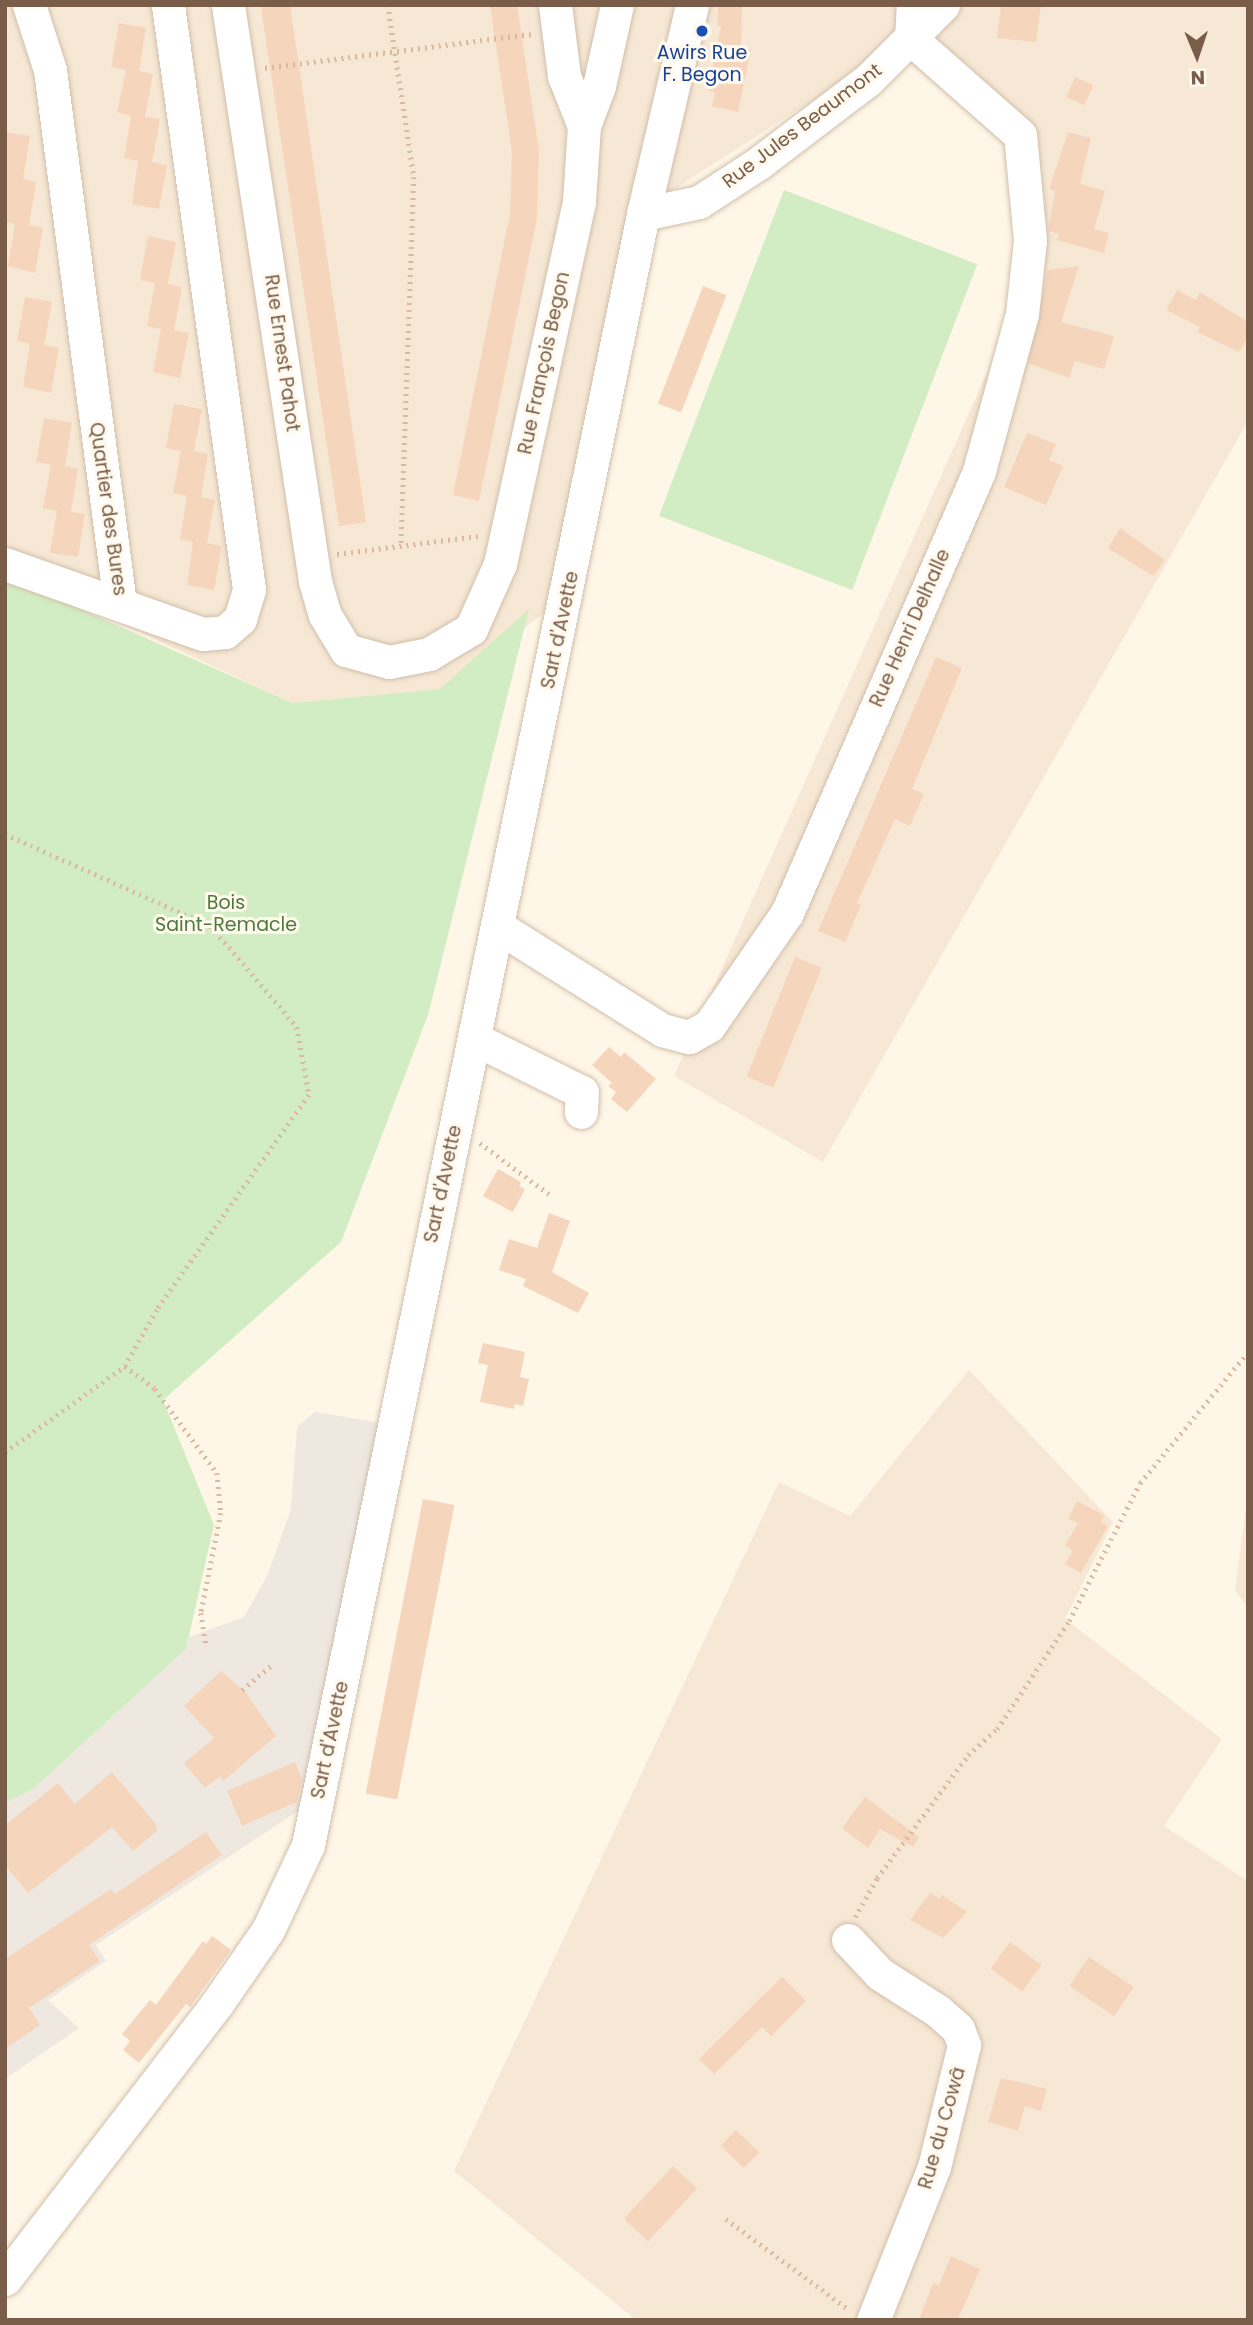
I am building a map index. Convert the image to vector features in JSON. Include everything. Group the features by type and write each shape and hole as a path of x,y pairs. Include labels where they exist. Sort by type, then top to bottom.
{"street":[{"path":"5,11 10,5"},
{"name":"Quartier des Bures","path":"29,5 50,70 120,604 203,634 225,632 240,619 249,589 168,5"},
{"name":"Rue Ernest Pahot","path":"228,5 312,558 325,615 346,650 389,662"},
{"path":"584,126 599,86 617,5"},
{"name":"Sart d'Avette","path":"5,2279 216,2005 268,1930 293,1885 311,1832 643,214 692,5"},
{"path":"911,40 914,5"},
{"name":"Rue Jules Beaumont","path":"643,214 699,202 857,88 911,40 943,5"},
{"name":"Rue François Begon","path":"389,662 429,654 471,629 500,564 579,201 584,126 564,76 556,18"},
{"name":"Rue Henri Delhalle","path":"497,926 662,1030 689,1037 709,1026 787,913 979,471 1022,314 1030,240 1020,135 911,40"},
{"path":"5,564 120,604"},
{"path":"475,1039 582,1092 581,1112"},
{"name":"Rue du Cowâ","path":"848,1940 880,1974 938,2011 958,2029 964,2045 959,2079 934,2167 863,2316"}],"path":[{"path":"388,5 414,177 401,546"},
{"path":"240,71 396,52 556,18"},
{"path":"312,558 507,532"},
{"path":"5,834 211,926 297,1027 309,1095 157,1310 125,1366 5,1452"},
{"path":"454,1131 471,1136 549,1195"},
{"path":"848,1940 859,1904 877,1878 968,1755 999,1724 1069,1621 1140,1483 1248,1352"},
{"path":"125,1366 155,1388 217,1473 220,1514 201,1613 206,1645"},
{"path":"242,1689 272,1665"},
{"path":"726,2219 863,2316"}],"shaded area":[{"path":"5,5 1248,5 1248,421 823,1162 674,1076 1010,321 1018,246 1003,143 894,48 631,217 554,606 440,689 293,703 5,570"},
{"path":"969,1370 1113,1522 1065,1619 1222,1739 1164,1826 1248,1881 1248,2320 636,2320 454,2171 779,1482 850,1516"},
{"path":"315,1412 381,1423 307,1805 96,1945 106,1961 48,2000 79,2028 5,2079 5,1803 33,1789 186,1649 189,1637 244,1617 268,1574 291,1509 297,1427"},
{"path":"1248,1492 1248,1608 1235,1590"}],"green space":[{"path":"784,190 977,264 852,590 659,516"},
{"name":"Bois Saint-Remacle","path":"5,576 293,703 440,689 529,609 428,1015 341,1242 163,1400 214,1525 186,1649 33,1789 5,1803"}],"building":[{"path":"290,5 366,522 339,526 261,8"},
{"path":"490,5 517,5 539,151 537,218 479,501 453,495 510,214 512,152"},
{"path":"718,5 742,5 741,47 751,49 738,112 712,106 715,92 708,91 721,26 717,26"},
{"path":"1001,5 1041,5 1036,42 997,38"},
{"path":"119,23 146,28 139,71 153,74 145,117 160,119 152,162 167,165 159,209 132,204 138,161 124,158 131,116 117,112 126,70 111,67"},
{"path":"1075,77 1093,85 1084,105 1066,97"},
{"path":"5,132 30,136 23,179 36,182 29,225 43,228 35,273 8,266 15,224 5,222"},
{"path":"1068,132 1091,138 1080,184 1105,191 1094,229 1109,233 1104,253 1057,240 1059,234 1048,231 1055,191 1049,189"},
{"path":"148,236 176,242 168,284 182,287 174,330 189,333 180,378 153,372 161,329 147,326 155,283 140,280"},
{"path":"1079,266 1061,322 1114,336 1104,369 1075,361 1069,378 1028,363 1048,270"},
{"path":"703,286 726,295 681,413 658,404"},
{"path":"1177,290 1196,300 1200,292 1248,322 1248,337 1239,352 1197,332 1200,327 1166,310"},
{"path":"25,297 52,302 44,345 59,348 51,393 23,387 30,344 17,341"},
{"path":"174,404 202,409 194,451 208,454 201,497 215,500 207,543 222,546 214,590 187,585 193,542 180,539 187,496 173,493 181,451 166,448"},
{"path":"44,418 72,423 65,466 78,469 71,512 85,514 78,557 50,553 57,511 43,508 51,465 36,462"},
{"path":"1027,433 1056,444 1049,460 1063,466 1046,505 1004,487"},
{"path":"1120,528 1165,560 1153,576 1108,548"},
{"path":"936,657 962,668 912,789 924,794 910,826 895,819 857,903 861,905 845,942 818,931"},
{"path":"795,957 822,968 774,1087 747,1077"},
{"path":"609,1047 621,1057 624,1052 656,1079 627,1112 611,1099 616,1092 608,1086 612,1083 592,1065"},
{"path":"498,1169 521,1182 519,1186 525,1189 513,1212 483,1196"},
{"path":"549,1213 570,1221 552,1272 589,1293 578,1313 523,1286 526,1279 499,1270 509,1239 537,1248"},
{"path":"483,1343 525,1352 520,1377 529,1379 523,1406 515,1404 514,1409 480,1402 488,1365 478,1363"},
{"path":"423,1499 454,1505 397,1800 366,1793"},
{"path":"1077,1501 1104,1515 1101,1522 1108,1526 1081,1573 1065,1564 1073,1550 1065,1546 1078,1523 1068,1519"},
{"path":"221,1671 246,1693 276,1736 223,1781 220,1776 205,1788 184,1763 214,1738 184,1706"},
{"path":"295,1762 302,1779 297,1802 242,1826 227,1791"},
{"path":"112,1772 155,1823 157,1831 133,1851 112,1827 28,1893 5,1865 5,1825 58,1783 75,1804"},
{"path":"865,1797 919,1837 913,1847 880,1829 868,1848 842,1828"},
{"path":"206,1832 222,1855 89,1945 100,1961 29,2008 40,2025 5,2049 5,1959 111,1889 115,1894"},
{"path":"930,1893 940,1899 942,1895 967,1912 943,1938 910,1920"},
{"path":"212,1936 231,1950 190,2007 186,2004 139,2063 123,2050 130,2041 122,2034 150,2000 156,2005 203,1941 206,1944"},
{"path":"1010,1942 1042,1965 1022,1992 991,1969"},
{"path":"1089,1957 1134,1987 1114,2016 1069,1986"},
{"path":"782,1977 806,2001 771,2036 762,2027 714,2074 699,2059"},
{"path":"1001,2078 1047,2089 1041,2111 1025,2106 1018,2131 988,2122"},
{"path":"736,2130 759,2152 744,2168 721,2146"},
{"path":"673,2166 697,2189 648,2241 624,2219"},
{"path":"951,2256 980,2269 957,2320 919,2320 933,2283 939,2285"}],"place":[{"name":"Awirs Rue F. Begon","path":"702,31"}]}
